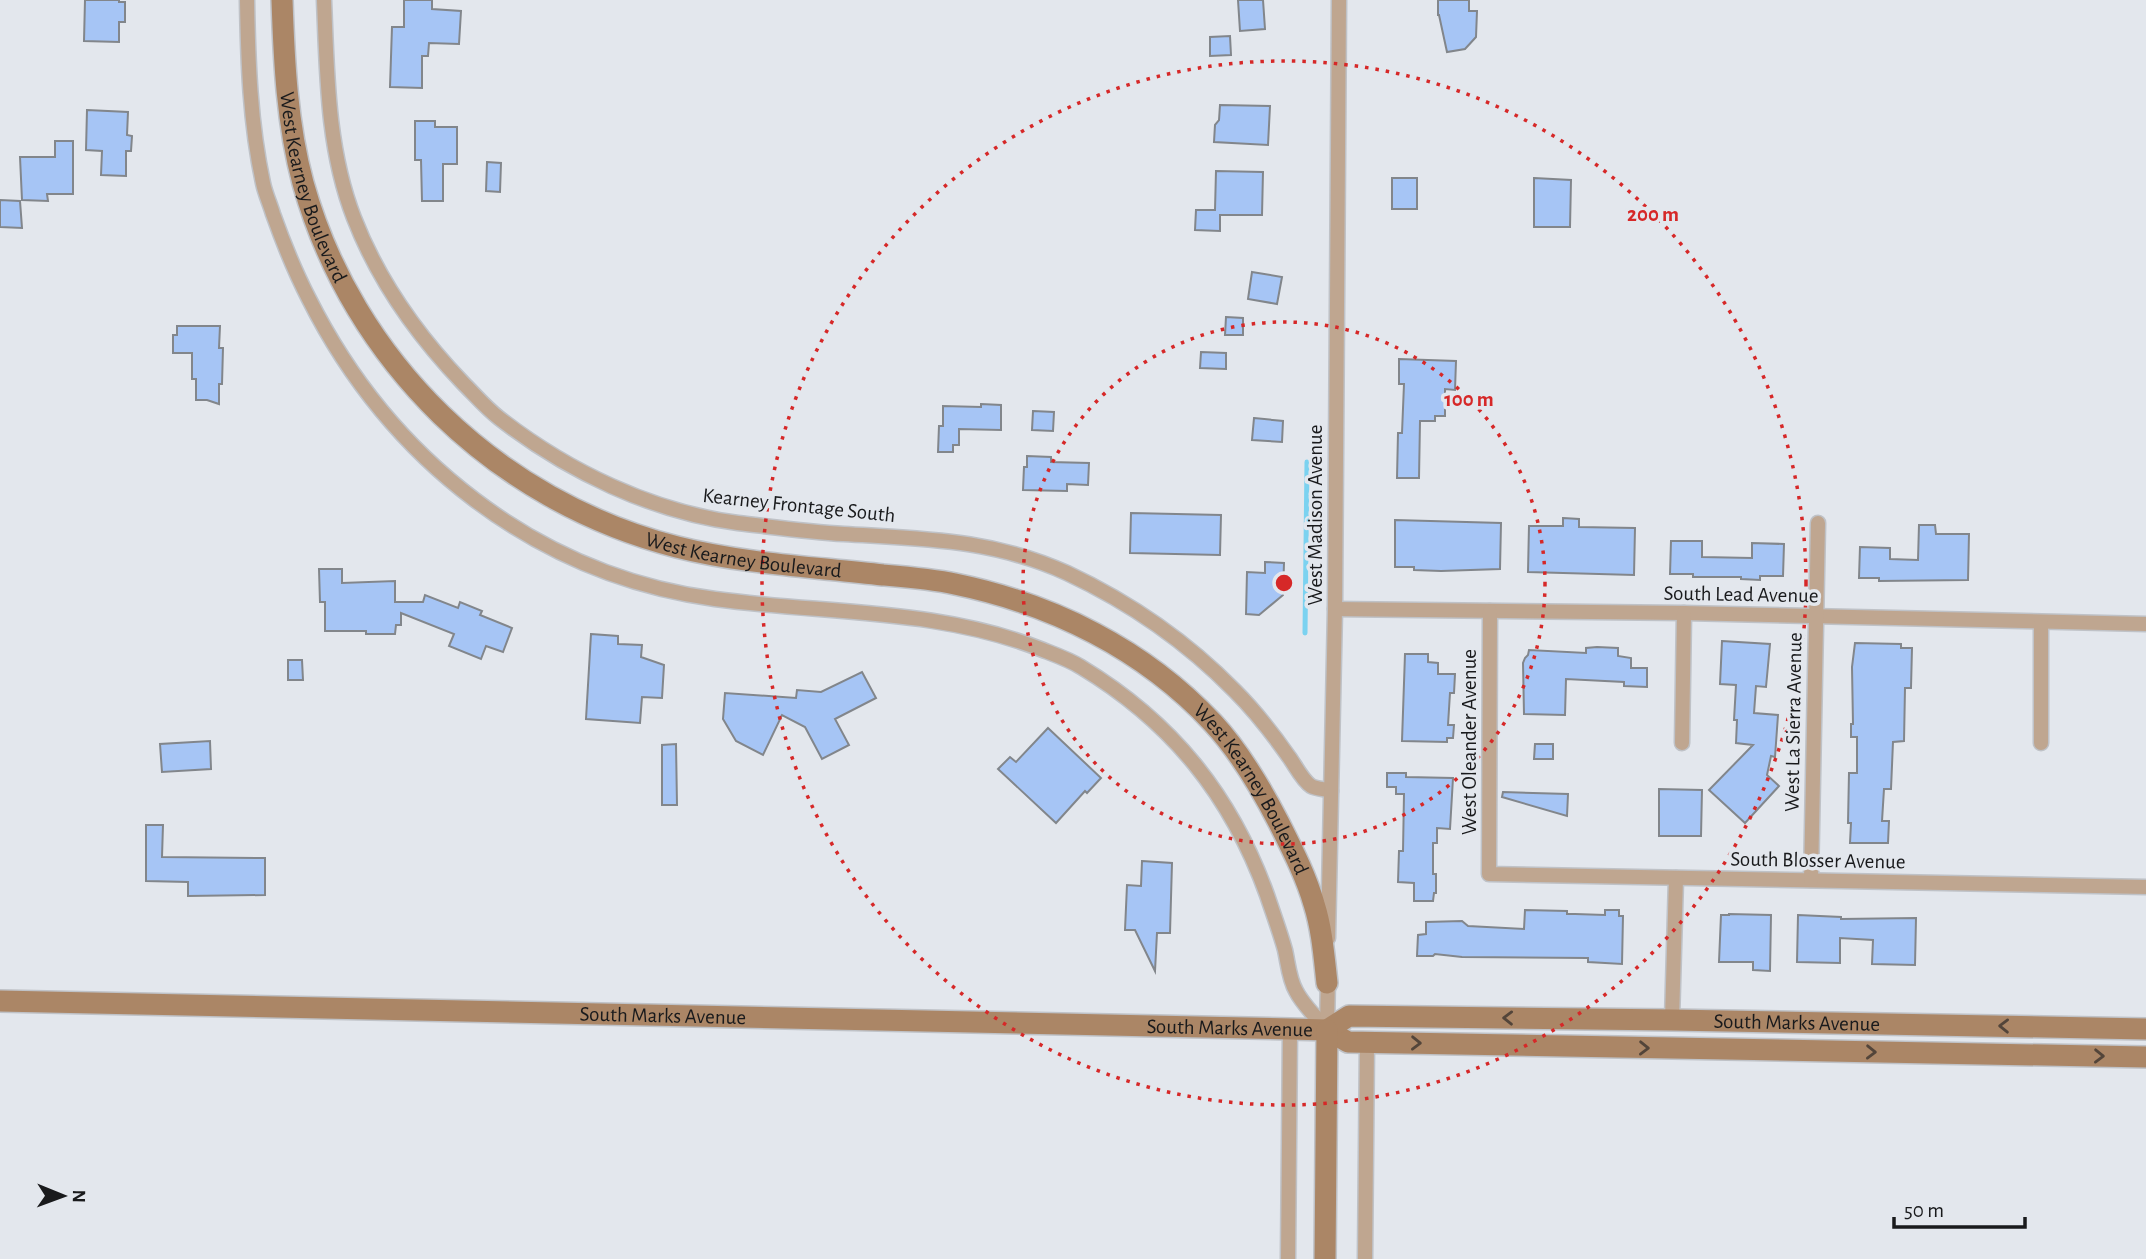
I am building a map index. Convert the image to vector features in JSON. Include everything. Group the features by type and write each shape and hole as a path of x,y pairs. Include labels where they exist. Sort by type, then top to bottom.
{"main road":[{"name":"West Kearney Boulevard","path":"282,0 287,84 295,146 303,183 331,259 348,293 386,353 461,434 530,486 565,505 631,533 678,548 741,559 952,583 1002,595 1043,609 1084,626 1125,650 1160,675 1213,723 1266,799 1294,853 1314,903 1327,983"},
{"name":"South Marks Avenue","path":"0,1001 1327,1030 1348,1042 2146,1057"},
{"name":"South Marks Avenue","path":"1327,1030 1349,1016 2146,1029"},
{"path":"1325,1259 1327,1030"}],"street":[{"path":"247,0 248,71 256,139 264,187 290,261 334,345 361,386 410,444 464,493 498,517 558,552 609,573 659,589 712,599 889,615 963,625 1010,636 1077,664 1144,711 1199,767 1239,829 1254,860 1281,935 1295,989 1327,1030"},
{"name":"Kearney Frontage South","path":"324,0 327,89 335,147 353,215 370,254 409,319 433,351 497,416 574,468 641,498 690,515 735,523 841,534 946,540 990,547 1040,561 1129,606 1168,634 1236,692 1266,726 1310,785 1331,791"},
{"name":"West Madison Avenue","path":"1327,1030 1335,609 1339,0"},
{"name":"West La Sierra Avenue","path":"1811,880 1818,523"},
{"name":"South Lead Avenue","path":"1335,609 1684,613 2146,624"},
{"name":"West Oleander Avenue","path":"1489,874 1490,611"},
{"path":"1682,743 1684,613"},
{"path":"2041,743 2042,622"},
{"name":"South Blosser Avenue","path":"1489,874 2146,887"},
{"path":"1672,1020 1676,878"},
{"path":"1288,1259 1290,1029"},
{"path":"1365,1259 1367,1042"}],"building":[{"path":"85,0 125,2 125,22 119,22 119,42 84,41"},
{"path":"404,0 432,0 432,9 461,11 459,44 429,43 428,56 422,56 422,88 390,87 392,27 404,27"},
{"path":"1238,0 1263,0 1265,29 1240,31"},
{"path":"1438,0 1469,0 1469,11 1477,11 1476,37 1465,49 1447,52 1438,15"},
{"path":"1230,36 1231,55 1210,56 1210,37"},
{"path":"1220,105 1270,106 1268,145 1214,142"},
{"path":"87,110 128,112 127,135 132,136 131,151 126,151 126,176 101,175 102,151 86,150"},
{"path":"415,121 435,121 435,127 457,127 457,164 443,164 443,201 422,201 421,160 415,160"},
{"path":"55,141 73,141 73,194 47,194 48,201 22,200 20,157 55,157"},
{"path":"487,162 501,163 500,192 486,191"},
{"path":"1216,171 1263,172 1262,215 1220,215 1220,231 1195,230 1196,210 1215,210"},
{"path":"1392,178 1417,178 1417,209 1392,209"},
{"path":"1534,178 1571,180 1570,227 1534,227"},
{"path":"0,200 20,201 22,228 0,227"},
{"path":"1252,272 1282,277 1277,304 1248,299"},
{"path":"1226,317 1243,318 1243,335 1225,335"},
{"path":"177,326 220,326 219,348 223,348 219,404 196,400 196,379 192,379 192,353 173,353 173,335 177,335"},
{"path":"1201,352 1226,353 1226,369 1200,368"},
{"path":"1399,359 1456,361 1455,390 1445,389 1445,416 1435,416 1435,421 1420,421 1419,478 1397,478 1398,433 1402,433 1404,384 1399,384"},
{"path":"981,404 1001,405 1001,430 959,429 959,445 953,445 953,452 938,452 939,426 943,426 943,406 981,407"},
{"path":"1033,411 1054,412 1053,431 1032,430"},
{"path":"1254,418 1283,421 1282,442 1252,440"},
{"path":"1027,456 1051,457 1051,462 1089,463 1088,485 1067,484 1067,491 1023,490"},
{"path":"1131,513 1221,515 1220,555 1130,553"},
{"path":"1563,518 1579,519 1579,527 1635,528 1634,575 1528,572 1529,526 1563,526"},
{"path":"1395,520 1501,523 1500,569 1441,571 1395,567"},
{"path":"1919,525 1935,525 1936,534 1969,534 1968,580 1879,581 1879,578 1859,578 1860,547 1890,548 1890,559 1918,560"},
{"path":"1671,541 1702,541 1702,557 1752,558 1752,543 1784,544 1783,576 1760,576 1760,580 1670,574"},
{"path":"1265,562 1284,563 1283,595 1259,615 1246,614 1247,572 1265,573"},
{"path":"319,569 342,569 342,583 395,581 395,602 423,602 425,595 458,608 460,602 482,611 480,615 512,628 503,652 486,646 481,659 449,646 454,634 401,613 401,625 396,625 395,634 325,631 325,602 320,602"},
{"path":"591,634 618,636 618,644 642,645 641,657 664,665 662,698 642,697 640,723 586,719"},
{"path":"1722,641 1770,644 1766,687 1756,686 1754,713 1778,715 1775,757 1771,756 1767,775 1779,786 1745,823 1709,790 1753,745 1736,743 1736,685 1720,684"},
{"path":"1855,643 1901,644 1901,648 1912,648 1911,688 1905,688 1904,741 1893,742 1891,789 1884,789 1882,821 1889,821 1888,843 1850,843 1849,773 1857,773 1857,737 1851,737"},
{"path":"1586,648 1618,648 1618,656 1631,658 1631,668 1647,668 1647,687 1624,686 1624,682 1566,679 1565,715 1524,714 1523,663 1529,650 1586,653"},
{"path":"1405,654 1428,654 1428,662 1438,663 1438,674 1455,674 1454,693 1450,693 1448,725 1454,725 1453,738 1447,738 1447,742 1402,741"},
{"path":"288,660 302,660 303,680 288,680"},
{"path":"862,672 876,698 835,719 849,745 822,759 805,727 782,715 763,755 736,741 723,719 725,693 796,698 797,690 821,692"},
{"path":"1048,728 1101,778 1087,793 1085,791 1056,823 998,769 1010,757 1016,762"},
{"path":"210,741 211,769 162,772 160,744"},
{"path":"676,744 677,805 662,805 662,745"},
{"path":"1535,744 1553,744 1553,759 1534,759"},
{"path":"1387,773 1406,773 1406,777 1453,778 1450,829 1437,828 1437,843 1433,843 1436,893 1433,901 1414,901 1414,883 1398,882 1399,851 1403,851 1404,794 1396,794 1396,787 1387,787"},
{"path":"1659,789 1702,790 1701,836 1659,836"},
{"path":"1503,792 1568,794 1567,816 1502,797"},
{"path":"146,825 163,825 162,857 265,858 265,895 188,896 188,882 146,881"},
{"path":"1142,861 1172,863 1170,933 1157,933 1155,971 1135,930 1125,930 1127,885 1141,886"},
{"path":"1525,910 1605,915 1605,910 1619,910 1619,916 1623,916 1622,964 1588,962 1588,958 1462,957 1435,954 1417,956 1418,935 1426,934 1426,922 1462,921 1468,926 1524,929"},
{"path":"1721,915 1771,915 1770,971 1753,970 1753,962 1719,962"},
{"path":"1798,915 1841,919 1916,918 1915,965 1872,964 1873,940 1840,938 1840,963 1797,962"}],"waterway":[{"path":"1305,633 1307,462"}]}
